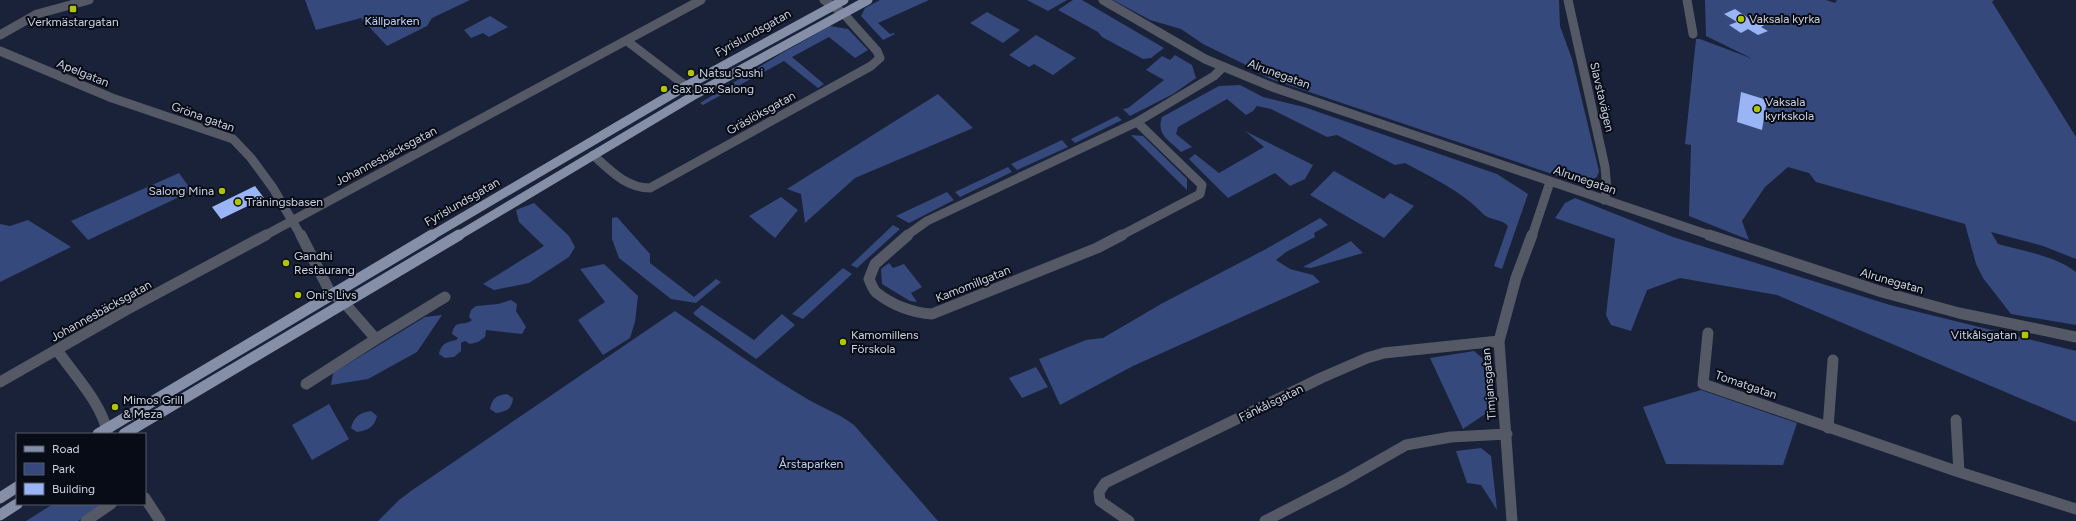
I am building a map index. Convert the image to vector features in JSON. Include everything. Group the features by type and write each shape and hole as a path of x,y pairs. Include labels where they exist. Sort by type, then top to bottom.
{"main road":[{"name":"Fyrislundsgatan","path":"104,432 333,294 686,86 844,0"},
{"path":"126,433 696,94 868,0"},
{"path":"0,498 16,487"},
{"path":"0,515 16,505"}],"street":[{"path":"0,35 36,14 89,0"},
{"name":"Johannesbäcksgatan","path":"0,382 126,310 294,221 701,0"},
{"name":"Gräslöksgatan","path":"593,155 630,185 644,189 650,188 871,66 880,58 880,55 843,13 824,0"},
{"name":"Alrunegatan","path":"1103,0 1175,42 1223,67 1283,90 1550,182 1882,292 1959,313 2076,337"},
{"name":"Slavstavägen","path":"1568,0 1605,167 1607,190 1604,200"},
{"path":"1687,0 1693,34"},
{"path":"626,41 686,86"},
{"name":"Apelgatan","path":"0,51 112,98 158,115"},
{"name":"Kamomillgatan","path":"1137,122 1202,185 1200,194 1097,248 932,314 915,313 876,292 869,279 875,264 899,241 927,221 1137,122 1214,76 1223,67"},
{"name":"Gröna gatan","path":"158,115 233,139 252,158 294,221 326,286 343,304"},
{"name":"Timjansgatan","path":"1512,521 1507,434 1499,341 1516,278 1548,192 1550,182"},
{"path":"306,384 445,297"},
{"path":"343,304 348,307 376,339"},
{"name":"Tomatgatan","path":"1708,333 1703,384 1959,472 2076,509"},
{"name":"Fänkålsgatan","path":"1129,521 1100,501 1099,492 1105,483 1321,378 1367,358 1384,353 1499,341"},
{"path":"56,350 101,415 104,432"},
{"path":"1828,428 1833,360"},
{"path":"1956,420 1959,472"},
{"path":"1265,521 1343,481 1406,445 1451,437 1507,434"},
{"path":"146,500 160,521"},
{"path":"86,521 110,505"}],"green space":[{"name":"Källparken","path":"305,0 470,0 432,18 427,26 387,46 361,18 316,30"},
{"path":"880,0 929,0 878,23 890,34 895,34 883,40 861,16 865,8"},
{"path":"1027,0 1067,0 1048,11"},
{"path":"1073,0 1082,0 1164,48 1151,58 1143,59 1102,37 1098,32 1058,10"},
{"path":"1113,0 1559,0 1560,26 1572,59 1599,171 1597,177 1586,183 1576,182 1268,78 1244,64 1203,44 1181,29 1150,20"},
{"path":"1705,0 1826,0 1835,3 1837,0 1994,0 1992,2 2076,137 2076,259 2043,246 1991,232 1998,244 2049,258 2068,266 2076,272 2076,325 2011,314 1983,278 1976,264 1965,224 1816,182 1809,173 1788,167 1765,187 1742,221 1749,240 1689,216 1691,145 1685,144 1696,39 1700,39 1753,59 1706,36"},
{"path":"987,12 1020,30 1003,43 970,23"},
{"path":"490,16 508,27 489,37 483,33 471,38 464,30"},
{"path":"830,26 848,29 868,50 855,58 829,37 792,57 824,84 818,88 784,61 703,105 700,103 782,53"},
{"path":"1036,35 1076,58 1053,75 1034,64 1029,67 1009,55"},
{"path":"1175,55 1192,65 1196,78 1173,94 1130,116 1123,109 1128,108 1164,80 1146,70 1162,56 1170,60"},
{"path":"1240,85 1263,97 1304,107 1497,174 1528,194 1502,269 1494,266 1508,226 1486,216 1466,198 1405,163 1395,165 1337,135 1327,137 1271,109 1257,106 1253,111 1246,115 1227,99 1178,127 1176,134 1192,147 1181,152 1162,133 1162,117 1219,86"},
{"path":"938,94 973,128 855,178 805,223 801,194 787,189"},
{"path":"1117,116 1122,120 1075,143 1071,139"},
{"path":"1245,131 1313,165 1305,179 1290,186 1275,173 1228,198 1189,159 1195,154 1219,173 1264,147"},
{"path":"1131,135 1143,136 1187,179 1187,190"},
{"path":"1062,140 1068,147 1017,170 1011,164"},
{"path":"1008,167 1012,172 960,197 955,192"},
{"path":"1334,171 1384,199 1390,193 1414,206 1384,238 1310,195"},
{"path":"179,173 192,191 88,240 71,221"},
{"path":"947,192 954,200 909,223 896,216"},
{"path":"781,197 798,210 775,238 749,216"},
{"path":"1575,198 1673,237 1890,305 2076,351 2076,422 1777,295 1680,278 1647,290 1631,331 1611,325 1606,315 1615,239 1555,218 1565,203"},
{"path":"534,203 569,236 575,247 569,257 529,283 494,290 483,284 544,246 519,222 516,210"},
{"path":"617,217 650,254 650,263 694,297 716,279 721,282 696,303 671,299 619,258 612,239 612,218"},
{"path":"1320,218 1328,225 1314,233 1315,237 1286,252 1276,260 1290,269 1313,275 1320,282 1133,366 1060,405 1039,359 1086,340 1103,338 1161,304 1266,249"},
{"path":"28,220 71,247 0,282 0,224 10,226"},
{"path":"893,225 900,229 857,268 851,265"},
{"path":"1351,241 1363,253 1311,268 1303,267"},
{"path":"889,263 893,268 904,264 922,287 911,293 917,302 910,301 882,284 881,269"},
{"path":"604,264 638,296 635,322 630,338 603,355 578,320 605,302 580,269"},
{"path":"843,268 852,274 803,319 792,314"},
{"path":"511,300 517,304 516,311 526,327 522,334 486,330 485,337 478,342 470,344 465,341 461,343 461,351 454,357 445,358 439,354 444,344 458,338 452,334 455,326 472,320 469,317 471,310 476,306 498,304"},
{"path":"702,305 754,340 782,314 795,325 756,359 693,313"},
{"name":"Årstaparken","path":"675,311 783,384 841,416 854,425 938,521 378,521 399,500 411,491"},
{"path":"442,315 417,352 368,379 331,385 333,373 425,317"},
{"path":"1474,351 1487,362 1491,410 1463,429 1430,358"},
{"path":"1036,367 1048,387 1022,398 1009,378"},
{"path":"1701,390 1797,423 1783,465 1666,464 1643,407"},
{"path":"507,394 513,398 508,409 496,413 490,409 492,402 496,398 500,395"},
{"path":"329,404 349,439 312,460 292,425"},
{"path":"371,411 377,416 370,428 357,432 351,428 358,416"},
{"path":"1481,448 1491,456 1497,510 1481,485 1467,483 1456,451"},
{"path":"51,505 102,505 78,521 26,521"}],"building":[{"name":"Vaksala kyrka","path":"1735,9 1751,20 1755,18 1766,24 1761,27 1768,31 1758,35 1748,29 1741,33 1729,25 1737,22 1724,14"},
{"name":"Vaksala kyrkskola","path":"1741,92 1767,100 1762,130 1737,122"},
{"name":"Träningsbasen","path":"255,186 264,198 221,219 212,207"}],"place":[{"name":"Verkmästargatan","path":"73,9"},
{"name":"Vaksala kyrka","path":"1741,19"},
{"name":"Natsu Sushi","path":"691,73"},
{"name":"Sax Dax Salong","path":"664,89"},
{"name":"Vaksala kyrkskola","path":"1757,109"},
{"name":"Salong Mina","path":"222,191"},
{"name":"Träningsbasen","path":"238,202"},
{"name":"Gandhi Restaurang","path":"286,263"},
{"name":"Oni's Livs","path":"298,295"},
{"name":"Vitkålsgatan","path":"2025,335"},
{"name":"Kamomillens Förskola","path":"843,342"},
{"name":"Mimos Grill & Meza","path":"115,407"}]}
